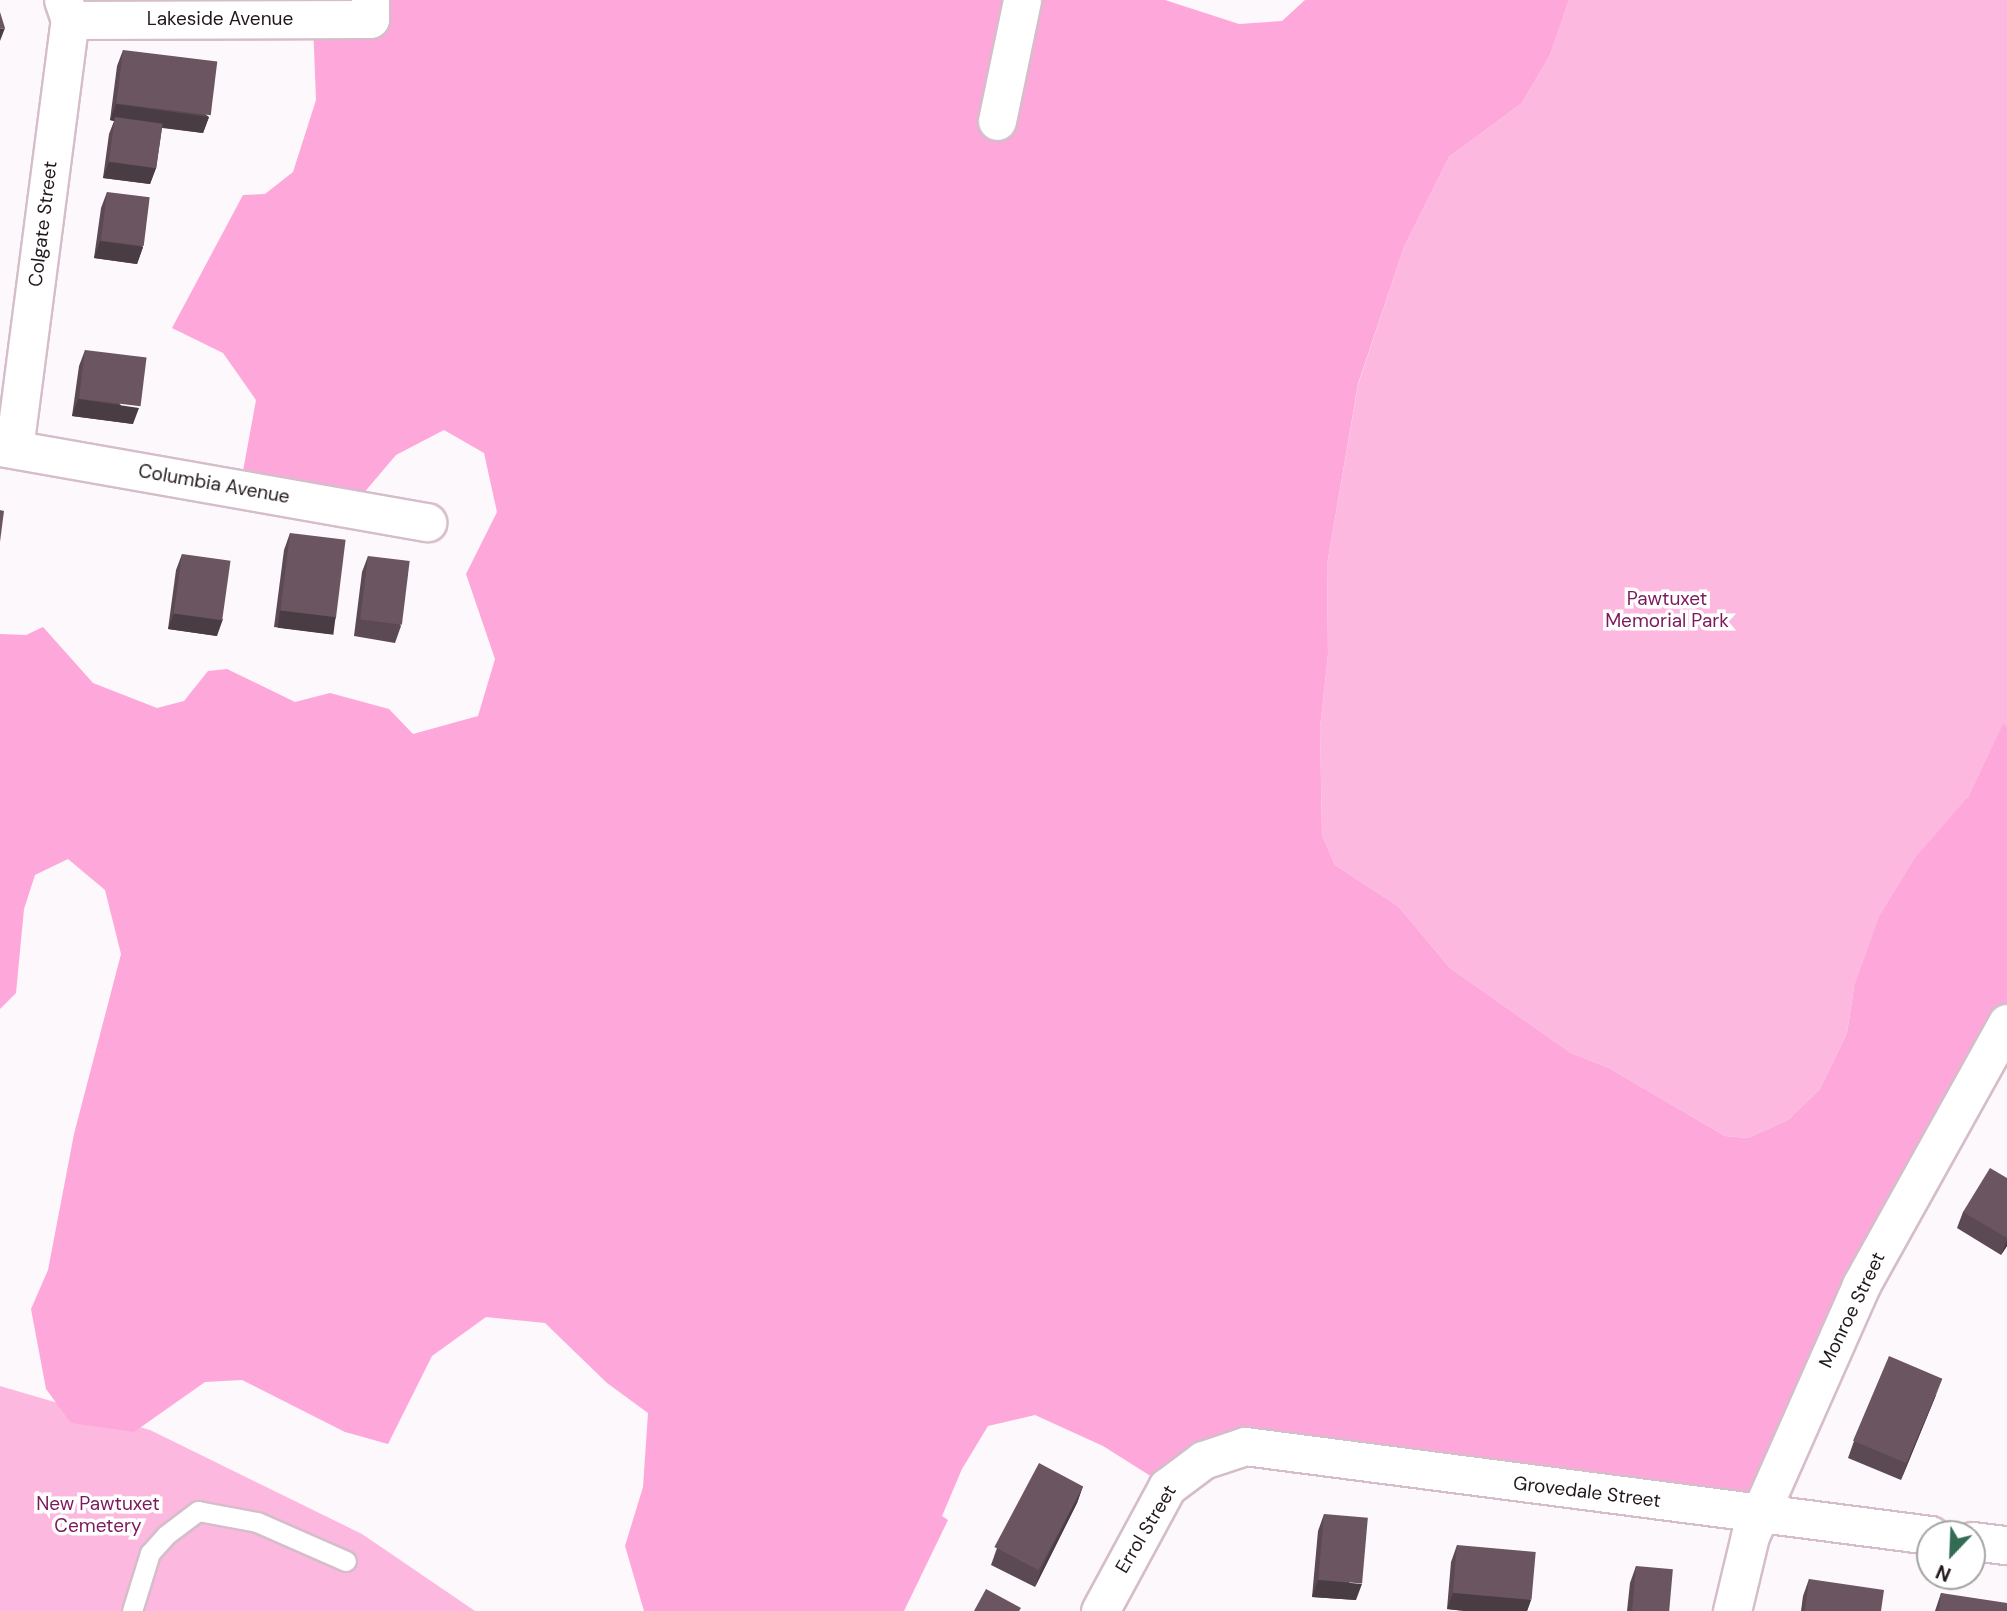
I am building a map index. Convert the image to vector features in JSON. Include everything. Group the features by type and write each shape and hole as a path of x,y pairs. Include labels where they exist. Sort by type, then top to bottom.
{"street":[{"path":"997,121 1022,0"},
{"name":"Lakeside Avenue","path":"66,10 370,10"},
{"name":"Colgate Street","path":"7,448 66,10"},
{"name":"Columbia Avenue","path":"7,448 427,522"},
{"name":"Monroe Street","path":"1732,1611 1760,1514 1860,1286 2007,1023"},
{"name":"Grovedale Street","path":"1245,1446 1916,1533"},
{"name":"Errol Street","path":"1100,1611 1167,1487 1203,1460 1245,1446"},
{"path":"1986,1543 2007,1545"}],"lane":[{"path":"132,1611 150,1553 166,1535 198,1511 257,1522 346,1561"}],"green space":[{"name":"Pawtuxet Memorial Park","path":"1569,0 2007,0 2007,726 2003,725 1968,797 1854,987 1847,1033 1820,1089 1788,1120 1748,1138 1725,1136 1609,1068 1571,1053 1450,968 1398,906 1335,865 1322,835 1320,728 1328,655 1327,565 1358,385 1404,247 1449,157 1522,103 1550,55"},
{"name":"New Pawtuxet Cemetery","path":"0,1386 150,1430 362,1534 475,1611 0,1611"}],"shaded area":[{"path":"368,0 1165,0 1239,24 1282,21 1305,0 1569,0 1550,55 1522,103 1449,157 1404,247 1358,384 1327,565 1328,655 1320,728 1322,835 1335,865 1398,906 1450,968 1571,1053 1609,1068 1725,1136 1748,1138 1788,1120 1820,1089 1847,1033 1854,987 1879,917 1915,858 1968,797 2003,724 2007,726 2007,1021 1756,1517 1259,1444 1168,1487 1103,1446 1035,1415 988,1426 962,1469 942,1516 948,1520 904,1611 644,1611 625,1546 643,1487 648,1413 607,1383 545,1323 486,1317 432,1356 388,1444 345,1432 242,1380 205,1382 134,1432 71,1423 46,1389 31,1309 48,1270 74,1134 121,954 105,890 68,859 35,875 24,909 16,993 0,1009 0,634 26,635 43,627 93,683 157,708 184,701 208,671 227,669 295,702 330,693 389,709 413,734 478,716 495,659 466,574 497,512 484,453 444,430 396,455 351,508 241,482 256,400 223,353 172,328 243,195 265,194 293,172 316,100 313,23"}],"building":[{"path":"0,12 5,28 0,29"},
{"path":"123,50 217,62 211,115 116,104"},
{"path":"115,117 163,124 156,168 109,162"},
{"path":"107,192 150,197 144,246 101,241"},
{"path":"85,350 147,358 141,406 79,399"},
{"path":"0,510 4,511 0,542"},
{"path":"290,533 346,540 336,617 280,610"},
{"path":"182,554 231,561 222,620 174,613"},
{"path":"368,556 410,561 402,625 360,620"},
{"path":"1990,1168 2007,1178 2007,1238 1963,1212"},
{"path":"1889,1356 1942,1379 1906,1463 1853,1441"},
{"path":"1039,1463 1083,1486 1039,1570 994,1547"},
{"path":"1324,1514 1368,1518 1362,1584 1318,1580"},
{"path":"1457,1545 1536,1552 1532,1600 1453,1593"},
{"path":"1636,1566 1673,1569 1669,1611 1632,1611"},
{"path":"1809,1579 1884,1590 1881,1611 1805,1611"},
{"path":"986,1589 1021,1608 1019,1611 974,1611"},
{"path":"1941,1593 2007,1603 2007,1611 1939,1611"}]}
